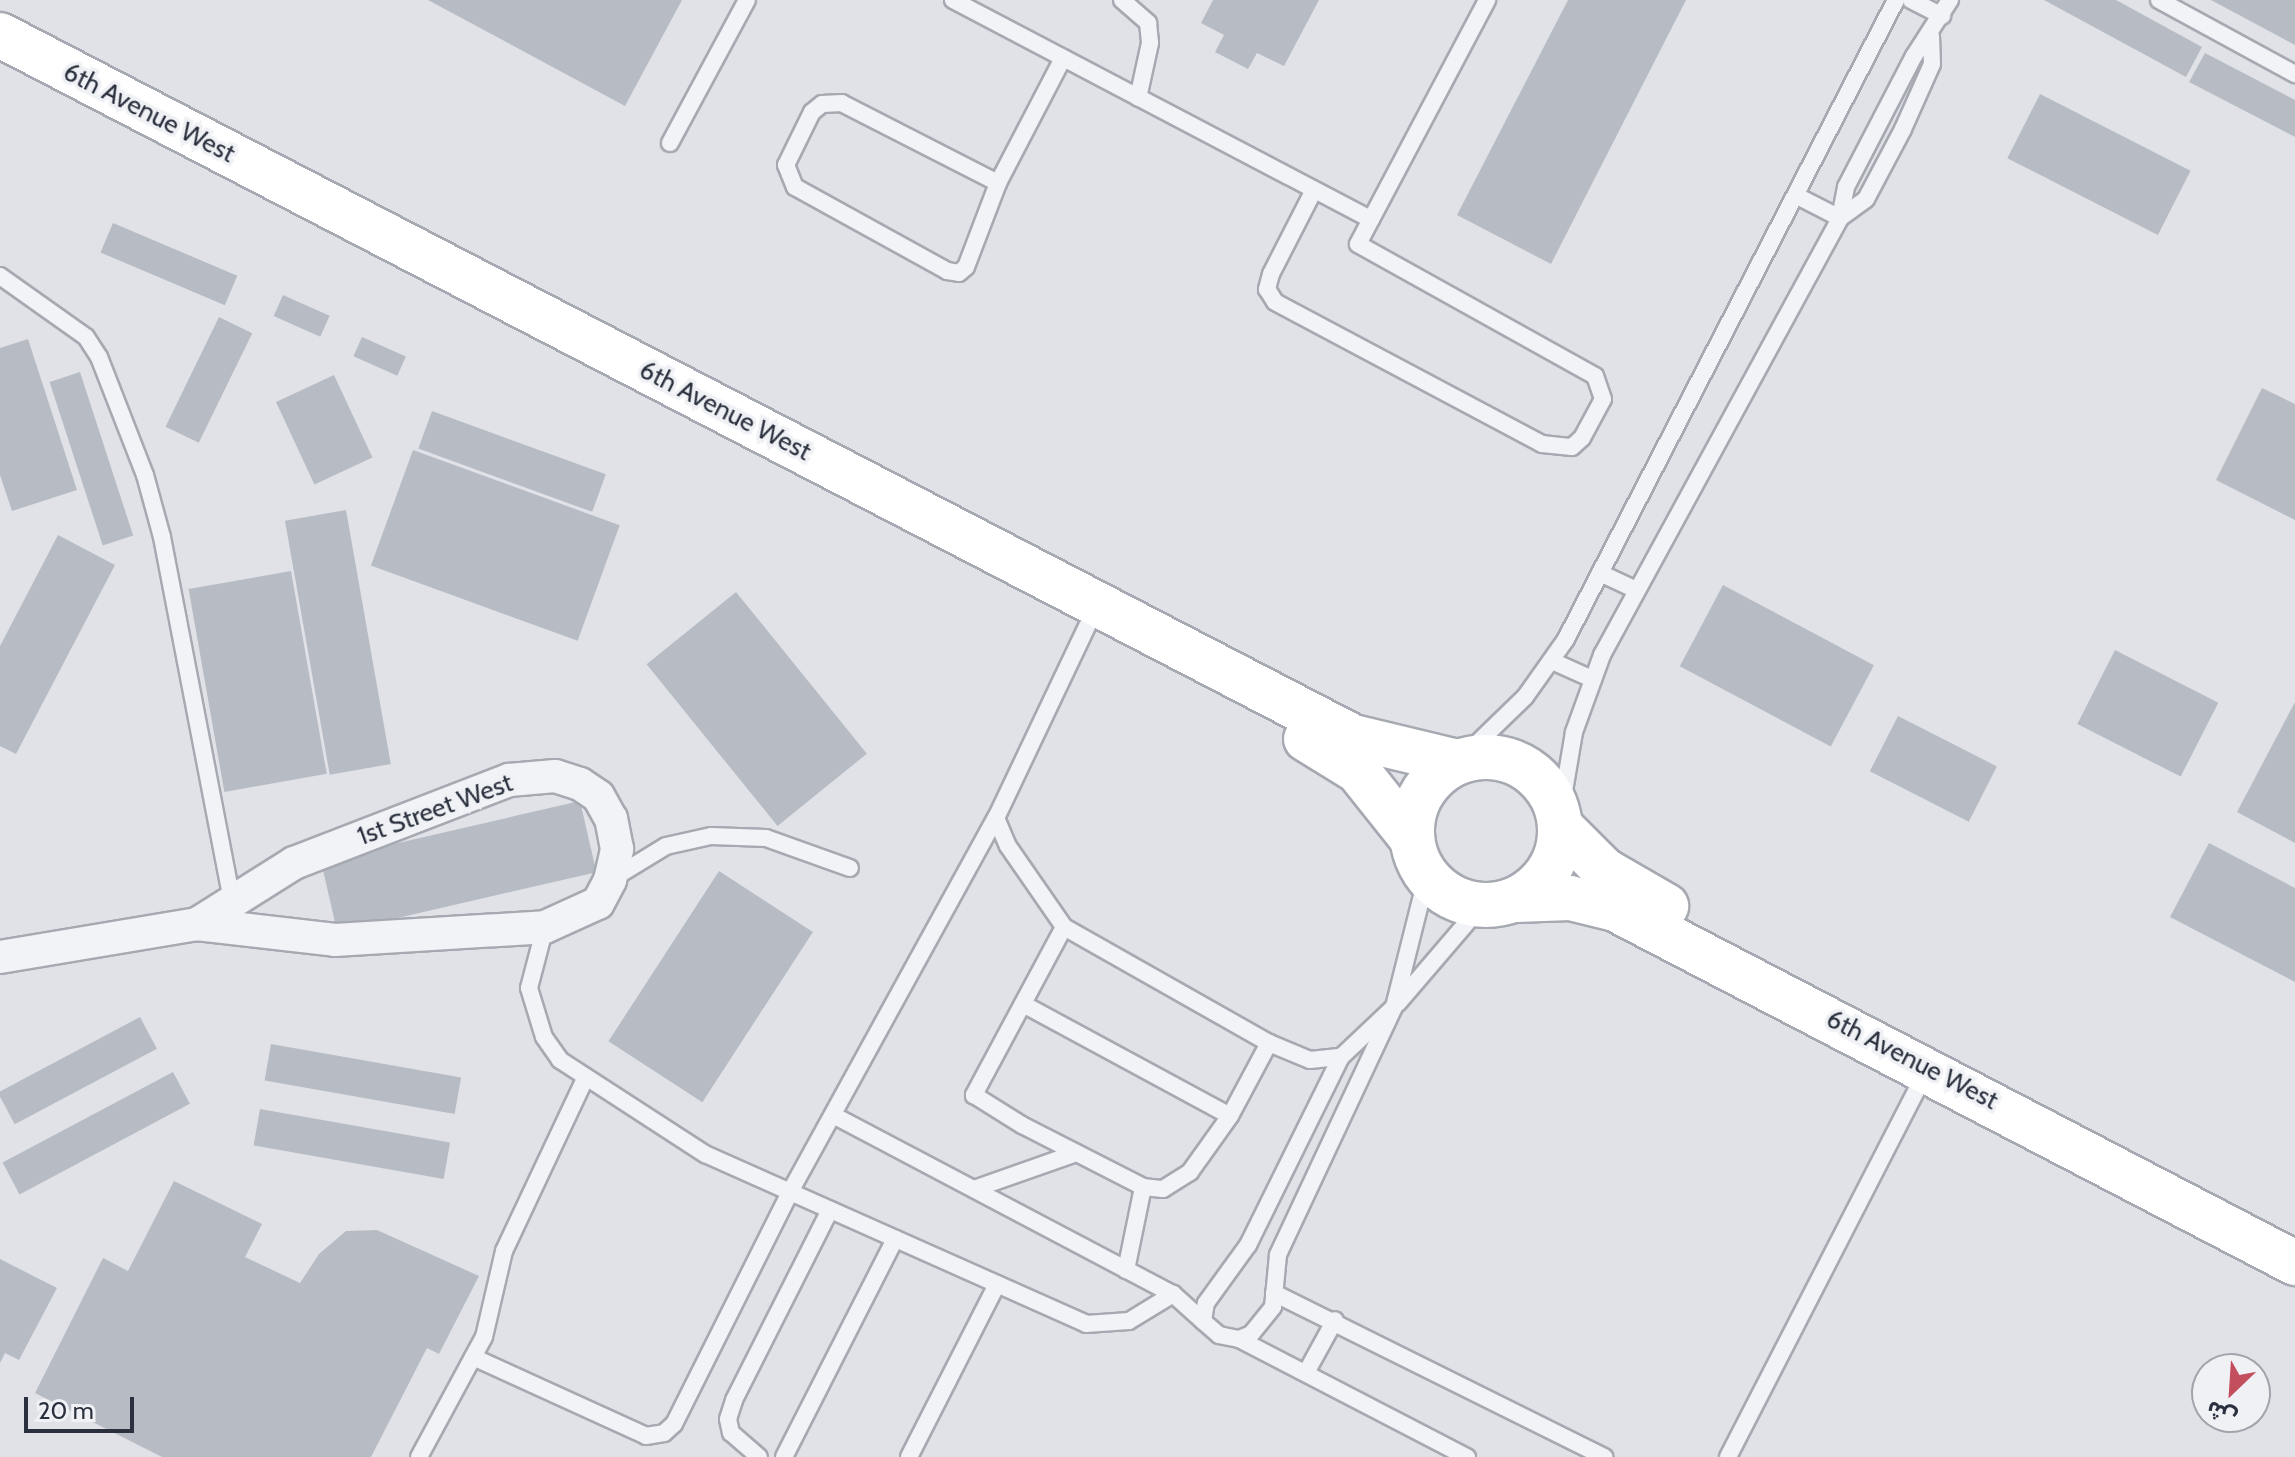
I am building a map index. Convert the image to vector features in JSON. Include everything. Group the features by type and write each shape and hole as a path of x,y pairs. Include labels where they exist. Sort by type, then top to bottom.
{"main road":[{"name":"6th Avenue West","path":"0,35 1353,737 1460,761"},
{"name":"6th Avenue West","path":"0,63 1332,753 1358,771 1420,858"},
{"path":"1496,758 1521,766 1541,781 1561,821 1550,870 1498,903 1442,891 1420,858 1412,820 1427,785 1460,761 1496,758"},
{"name":"6th Avenue West","path":"1561,821 1626,886 2295,1236"},
{"name":"6th Avenue West","path":"1498,903 1570,898 1615,909 1928,1068 2295,1263"}],"street":[{"name":"1st Street West","path":"0,957 197,924 335,940 545,927 598,903 610,880 617,849 611,819 598,796 555,776 531,776 294,863 197,924"}],"lane":[{"path":"670,143 747,0"},
{"path":"953,0 1371,219"},
{"path":"1122,0 1148,23 1150,43 1138,98"},
{"path":"1314,190 1271,274 1267,289 1275,302 1542,444 1572,447 1582,438 1603,399 1595,376 1358,244 1487,0"},
{"path":"1460,761 1510,713 1552,661 1797,196 1896,0"},
{"path":"1911,0 1942,16"},
{"path":"1561,821 1574,732 1592,679 1636,590 1840,218 1851,176 1914,56 1931,36 1950,0"},
{"path":"2159,0 2295,74"},
{"path":"1840,218 1866,199 1903,129 1932,64 1931,36"},
{"path":"998,183 842,103 822,104 812,112 786,165 795,187 947,271 959,273 966,267 998,183 1063,58"},
{"path":"1797,196 1840,218"},
{"path":"0,276 86,337 145,475 162,537 232,900"},
{"path":"1600,573 1636,590"},
{"path":"473,1357 646,1436 664,1433 674,1424 790,1192 996,818 1087,626"},
{"path":"1552,661 1592,679"},
{"path":"996,818 1008,846 1064,927 1269,1043 1310,1060 1341,1057"},
{"path":"610,880 666,846 711,836 766,838 850,868"},
{"path":"1239,1339 1262,1324 1273,1307 1278,1255 1394,1007 1420,858"},
{"path":"1203,1321 1206,1303 1248,1245 1341,1057 1498,903"},
{"path":"545,927 529,988 544,1037 560,1060 705,1154 1086,1324 1129,1321 1173,1294"},
{"path":"1064,927 974,1095 1076,1153 1143,1187 1163,1189 1183,1178 1230,1116 1269,1043"},
{"path":"1023,1004 1230,1116"},
{"path":"1728,1457 1928,1068"},
{"path":"419,1457 484,1337 504,1251 586,1077"},
{"path":"833,1115 1173,1294 1219,1335 1239,1339 1307,1371 1467,1457"},
{"path":"974,1189 1076,1153"},
{"path":"1126,1270 1143,1187"},
{"path":"759,1457 731,1433 734,1400 830,1210"},
{"path":"784,1457 895,1239"},
{"path":"909,1457 997,1284"},
{"path":"1274,1293 1335,1320 1604,1457"},
{"path":"1307,1371 1335,1320"}],"building":[{"path":"428,0 682,0 625,106"},
{"path":"1213,0 1319,0 1284,66 1257,53 1248,69 1215,52 1224,35 1201,23"},
{"path":"1568,0 1686,0 1551,264 1457,215"},
{"path":"2044,0 2116,0 2202,47 2186,77"},
{"path":"2211,0 2295,0 2295,45"},
{"path":"2205,53 2295,100 2295,137 2189,82"},
{"path":"2040,94 2191,171 2158,235 2007,158"},
{"path":"113,223 237,276 225,305 100,252"},
{"path":"283,295 330,316 320,337 274,316"},
{"path":"219,317 252,333 199,443 166,427"},
{"path":"362,337 406,357 397,376 353,356"},
{"path":"28,339 77,490 12,511 0,475 0,348"},
{"path":"80,372 133,536 103,545 50,382"},
{"path":"334,375 372,457 314,485 276,402"},
{"path":"2262,388 2295,404 2295,520 2216,480"},
{"path":"432,411 606,474 592,512 418,449"},
{"path":"413,450 620,525 578,641 371,566"},
{"path":"346,510 391,764 330,775 285,521"},
{"path":"58,535 115,565 16,754 0,746 0,646"},
{"path":"291,571 327,774 224,792 189,589"},
{"path":"1723,585 1874,665 1831,747 1680,666"},
{"path":"736,592 867,754 778,826 647,664"},
{"path":"2115,650 2218,703 2181,777 2077,724"},
{"path":"2295,702 2295,843 2237,812"},
{"path":"1898,716 1997,766 1969,822 1870,771"},
{"path":"580,801 596,872 337,932 321,861"},
{"path":"2209,843 2295,888 2295,982 2170,917"},
{"path":"719,871 813,932 702,1102 608,1041"},
{"path":"140,1017 157,1049 15,1124 0,1091"},
{"path":"271,1044 461,1078 455,1114 265,1080"},
{"path":"173,1072 190,1104 19,1194 3,1163"},
{"path":"260,1109 450,1143 444,1179 254,1145"},
{"path":"174,1181 262,1224 245,1257 300,1283 319,1254 346,1231 377,1230 479,1276 439,1354 427,1348 371,1457 162,1457 35,1393 103,1258 128,1271"},
{"path":"0,1259 57,1288 19,1360 5,1353 0,1363"}]}
